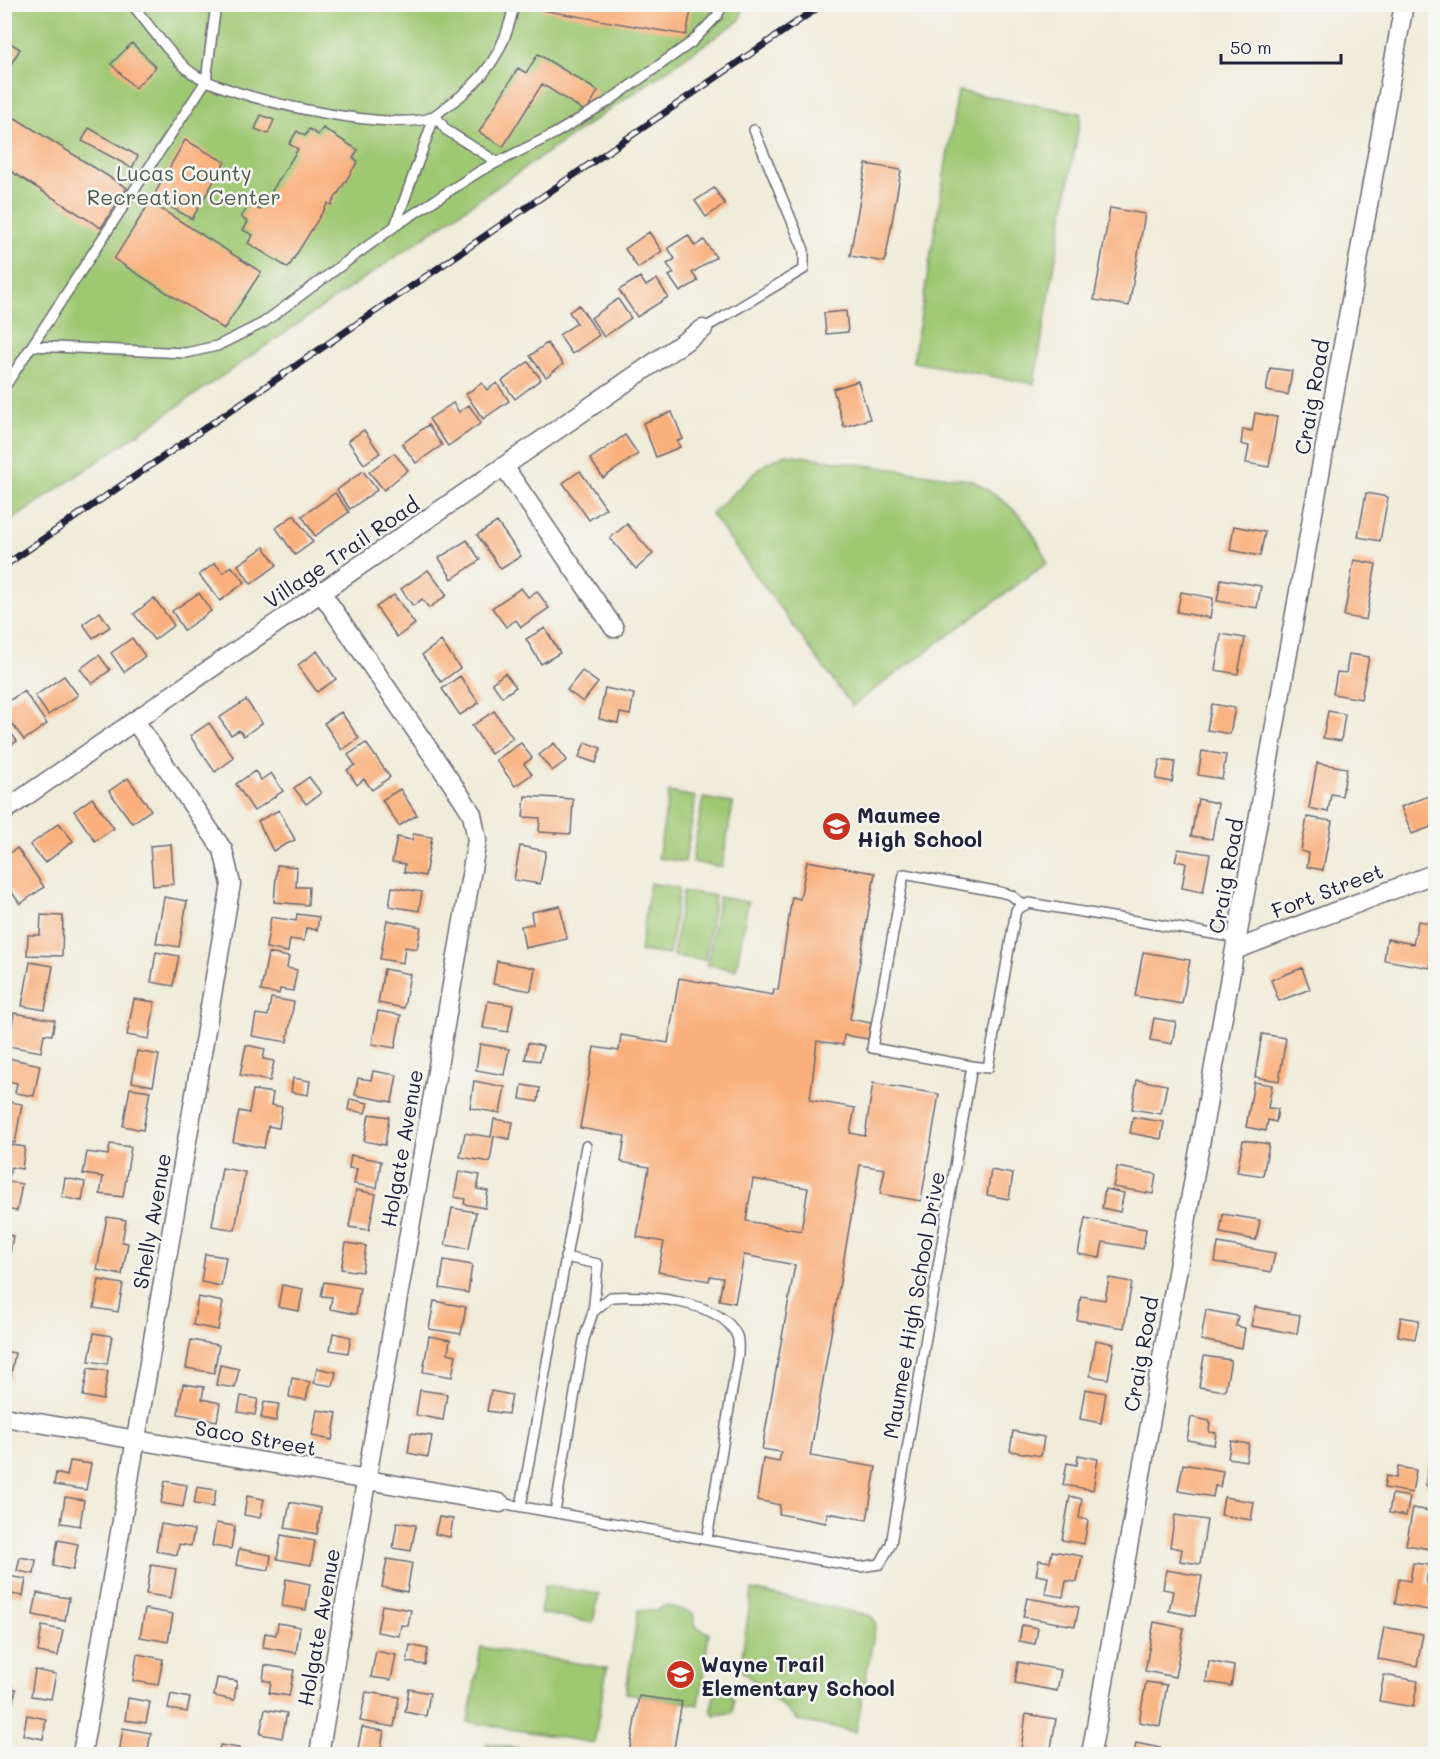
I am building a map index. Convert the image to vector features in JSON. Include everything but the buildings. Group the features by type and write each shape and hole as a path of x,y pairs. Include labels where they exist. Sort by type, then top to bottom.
{"street":[{"name":"Craig Road","path":"1091,1755 1404,4"},
{"name":"Village Trail Road","path":"4,811 505,468 703,329"},
{"path":"505,468 614,628"},
{"name":"Holgate Avenue","path":"319,1755 477,840 472,814 464,801 321,592"},
{"name":"Shelly Avenue","path":"82,1755 231,876 223,850 135,721"},
{"name":"Fort Street","path":"1236,944 1436,873"},
{"name":"Saco Street","path":"4,1417 500,1503"}],"lane":[{"path":"132,4 189,71 206,81 256,97 336,115 387,120 428,119 467,93 491,63 509,33 514,4"},
{"path":"4,387 206,81 216,4"},
{"path":"32,346 186,353 217,346 263,323 395,226 497,162 554,134 606,103 692,42 717,16 723,4"},
{"path":"435,115 446,130 497,162"},
{"path":"395,226 435,115"},
{"path":"703,329 804,268 804,250 754,130"},
{"path":"1022,904 1011,895 1000,892 904,874 872,1048 988,1068 1014,919 1016,910 1022,904 1029,903 1236,944"},
{"name":"Maumee High School Drive","path":"500,1503 860,1567 880,1564 887,1554 893,1532 972,1066"},
{"path":"521,1506 586,1146"},
{"path":"555,1512 584,1339 593,1312 598,1264 565,1257"},
{"path":"593,1312 611,1297 667,1300 703,1308 725,1322 737,1336 738,1355 707,1539"}],"green space":[{"name":"Lucas County Recreation Center","path":"5,5 744,5 740,20 5,525"},
{"path":"958,91 1081,113 1034,384 913,362"},
{"path":"786,454 971,480 997,496 1018,514 1034,535 1047,563 852,706 711,514 765,464"},
{"path":"669,792 696,797 685,862 658,858"},
{"path":"703,798 733,803 722,867 692,862"},
{"path":"650,883 679,888 669,955 640,951"},
{"path":"683,891 715,896 705,960 673,956"},
{"path":"719,897 748,902 736,970 707,965"},
{"path":"545,1585 599,1594 593,1623 540,1613"},
{"path":"752,1590 871,1616 876,1622 856,1732 799,1721 740,1669"},
{"path":"665,1605 693,1613 696,1627 709,1633 699,1705 626,1693 638,1610 656,1611"},
{"path":"481,1647 607,1668 594,1743 468,1722"},
{"path":"723,1690 733,1699 732,1713 714,1715 711,1709 714,1696"},
{"path":"487,1743 523,1749 522,1754 485,1754"}],"railway":[{"path":"4,566 823,4"}],"place":[{"name":"Maumee High School","path":"836,826"},
{"name":"Wayne Trail Elementary School","path":"680,1675"}]}
